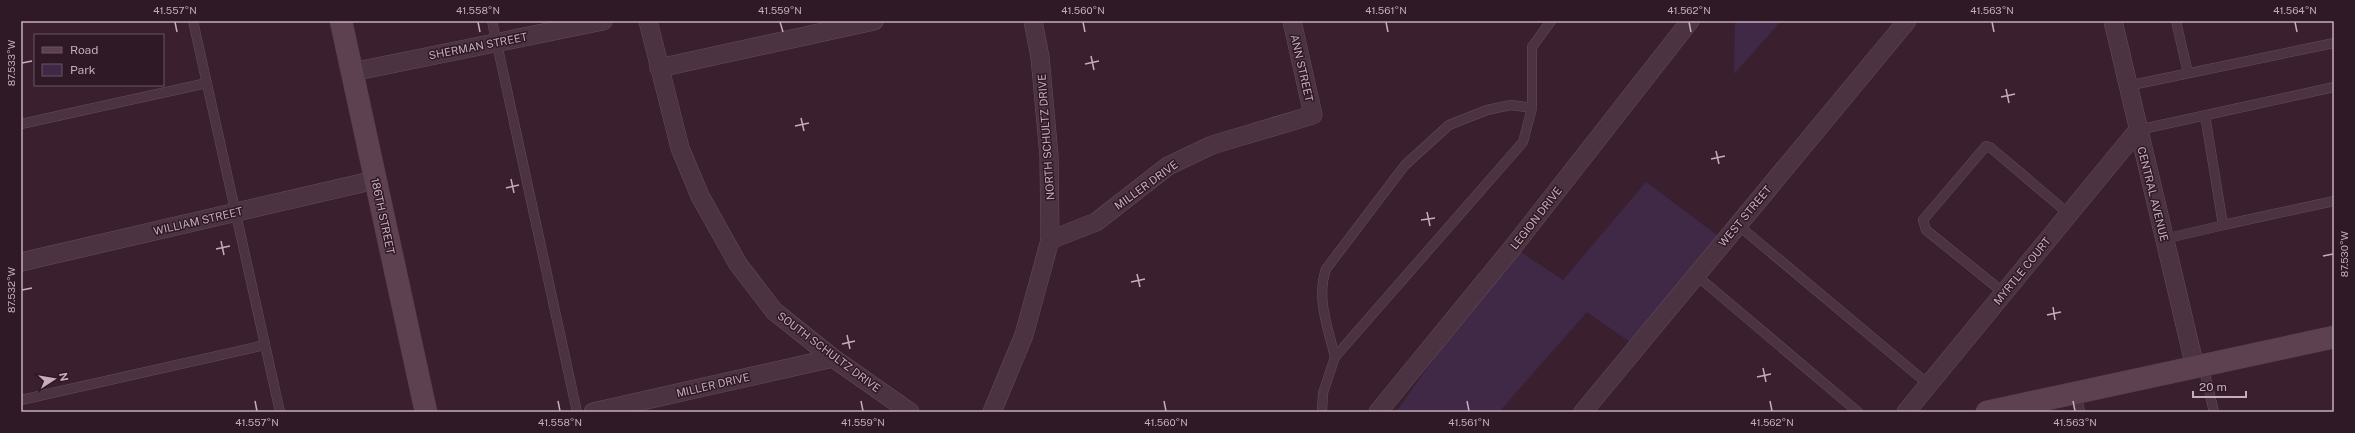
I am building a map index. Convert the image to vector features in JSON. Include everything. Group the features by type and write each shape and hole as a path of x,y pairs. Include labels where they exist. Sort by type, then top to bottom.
{"street":[{"name":"186TH STREET","path":"341,21 426,412"},
{"name":"SHERMAN STREET","path":"352,72 603,21"},
{"name":"SOUTH SCHULTZ DRIVE","path":"648,21 680,148 700,196 738,264 774,311 833,358 910,412"},
{"path":"659,68 874,21"},
{"name":"NORTH SCHULTZ DRIVE","path":"992,412 1024,335 1050,240 1049,156 1040,57 1033,21"},
{"name":"ANN STREET","path":"1292,21 1313,115"},
{"name":"LEGION DRIVE","path":"1378,412 1513,247 1690,21"},
{"name":"WEST STREET","path":"1583,412 1907,21"},
{"name":"CENTRAL AVENUE","path":"2113,21 2164,239 2199,366"},
{"name":"MILLER DRIVE","path":"1050,240 1096,222 1168,166 1212,145 1313,115"},
{"name":"MYRTLE COURT","path":"1906,412 2138,130"},
{"name":"WILLIAM STREET","path":"21,262 375,180"},
{"path":"1987,412 2078,402 2199,366 2334,337"},
{"name":"MILLER DRIVE","path":"593,412 833,358"}],"lane":[{"path":"193,21 280,412"},
{"path":"492,21 577,412"},
{"path":"1322,412 1323,393 1335,357 1523,142 1532,108 1532,47 1551,21"},
{"path":"2176,21 2188,73"},
{"path":"2127,86 2334,43"},
{"path":"21,124 207,83"},
{"path":"2138,130 2334,87"},
{"path":"1335,357 1322,305 1322,282 1326,269 1405,165 1449,125 1487,110 1511,105 1532,108"},
{"path":"2205,115 2224,225"},
{"path":"2004,292 1926,230 1923,220 1986,146 1991,148 2069,214"},
{"path":"2164,239 2334,201"},
{"path":"1738,225 1928,384"},
{"path":"1696,275 1858,412"},
{"path":"21,400 265,345"},
{"path":"2199,366 2214,412"}],"green space":[{"path":"1735,21 1781,21 1734,74"},
{"path":"1646,182 1725,241 1637,347 1587,312 1499,412 1396,412 1513,247 1563,280"}]}
